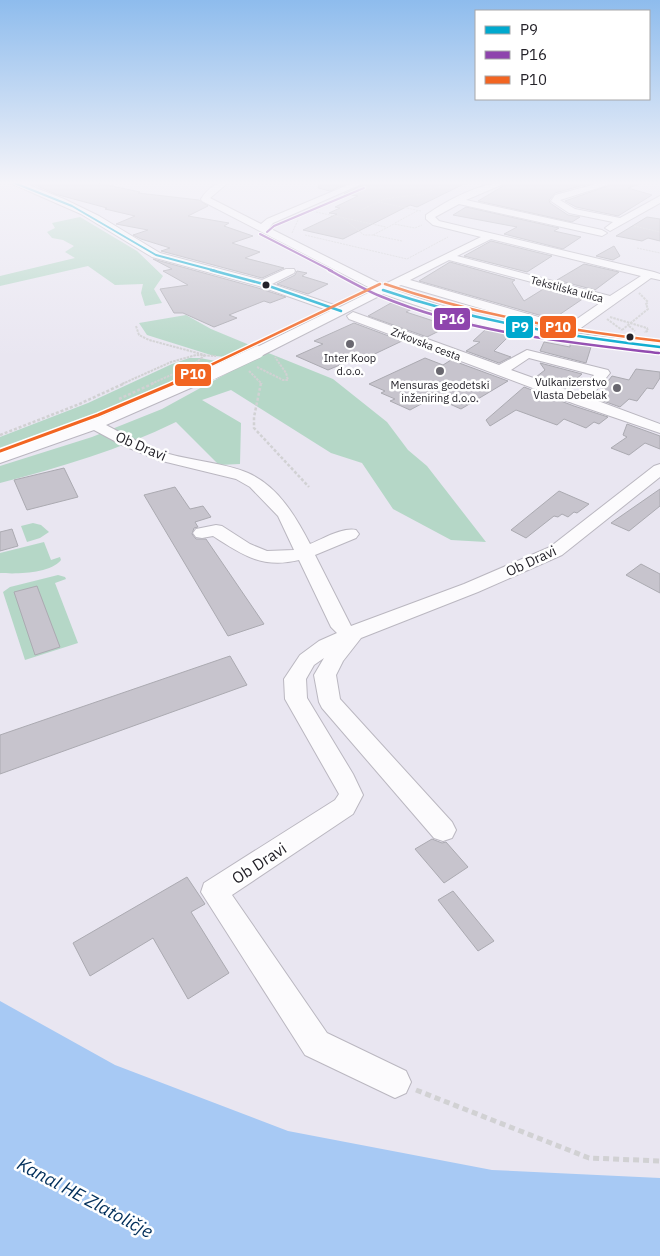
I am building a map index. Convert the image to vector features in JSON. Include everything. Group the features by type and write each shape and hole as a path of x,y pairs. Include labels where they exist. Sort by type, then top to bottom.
{"street":[{"name":"Zrkovska cesta","path":"129,241 142,250 156,255 264,284 347,313 499,371 660,429"},
{"path":"287,241 383,290 435,308 506,327 547,334 660,347"},
{"path":"0,458 95,426 283,339 347,313 383,290 481,241"},
{"path":"509,241 655,276"},
{"path":"566,254 590,241"},
{"name":"Tekstilska ulica","path":"448,258 611,300 655,276"},
{"path":"264,284 290,271"},
{"path":"400,281 561,327 574,327 611,300"},
{"path":"499,371 527,354 537,344 520,339"},
{"path":"580,401 603,373 609,349"},
{"path":"527,354 603,373"},
{"name":"Ob Dravi","path":"95,426 126,442 162,457 242,476 256,484 286,514 304,552 348,629"},
{"name":"Ob Dravi","path":"395,1082 316,1044 214,892 344,807 351,795 345,781 296,698 295,679 306,660 348,629 472,588 556,550 660,469"},
{"path":"202,533 216,530 254,553 268,557 288,556 304,552 350,534"},
{"name":"Ob Dravi","path":"348,629 325,675 330,702 443,830"}],"path":[{"path":"327,241 407,259 442,241"},
{"path":"637,248 660,253"},
{"path":"654,252 660,248"},
{"path":"622,330 648,310 646,304 648,302 639,293"},
{"path":"628,334 606,317 647,328 648,331 633,330 629,326"},
{"path":"136,326 139,335 149,340 221,358"},
{"path":"249,364 283,380 288,380 286,373 273,352 283,339"},
{"path":"115,400 193,365 205,355"},
{"path":"0,435 77,405 171,362 186,357 205,355"},
{"path":"248,370 262,384 254,417 254,428 309,487"},
{"path":"395,1082 589,1158 660,1161"}],"green space":[{"path":"64,241 120,241 137,251 163,276 154,289 162,303 145,306 141,293 143,284 115,285 88,266 0,286 0,276 75,258 65,252 74,246"},
{"path":"186,315 211,329 252,346 228,357 214,356 147,335 139,323"},
{"path":"266,352 333,379 387,422 408,450 427,466 486,542 451,540 393,509 362,463 331,453 231,390 202,400 241,423 240,464 219,465 176,422 90,457 0,483 0,466 92,437 162,409"},
{"path":"189,358 226,363 112,415 0,455 0,437 88,403"},
{"path":"33,523 41,525 49,532 40,538 27,542 21,526"},
{"path":"44,542 51,560 60,557 61,560 56,565 41,571 0,573 0,553"},
{"path":"58,575 66,579 55,583 78,643 25,660 3,592 10,587"}],"water":[{"name":"Kanal HE Zlatoličje","path":"0,1001 115,1065 288,1131 492,1170 660,1178 660,1256 0,1256"}],"building":[{"path":"146,241 239,241 232,243 260,252 245,258 284,268 262,278 161,251 170,248"},
{"path":"491,241 552,256 527,272 464,256"},
{"path":"530,241 576,241 563,249"},
{"path":"614,246 620,256 613,260 596,256"},
{"path":"153,259 286,297 270,303 264,301 229,315 237,318 214,327 183,313 174,313 160,289 188,285 163,271 172,269"},
{"path":"450,262 515,280 512,282 524,301 545,288 584,298 553,319 419,281"},
{"path":"584,264 619,272 595,290 557,280"},
{"path":"297,271 307,273 302,276 328,284 308,294 277,284 295,275"},
{"path":"391,303 412,309 406,312 449,326 427,337 368,316"},
{"path":"354,323 402,341 362,360 356,358 328,370 296,356 323,344 314,341"},
{"path":"486,329 511,334 494,351 511,357 499,363 466,351 480,342 473,341"},
{"path":"544,342 570,347 570,344 591,347 586,363 540,351"},
{"path":"425,358 443,365 451,360 508,381 461,409 434,397 410,410 390,401 395,399 381,393 385,391 369,384"},
{"path":"540,363 582,374 566,388 536,377 545,370"},
{"path":"636,369 660,372 660,378 653,389 647,388 637,401 629,399 620,407 595,398 612,376 629,380"},
{"path":"524,387 608,417 599,424 594,422 586,428 564,419 557,425 516,410 490,426 486,420"},
{"path":"627,424 660,436 660,449 645,443 629,455 611,448 627,437 623,435"},
{"path":"64,468 78,497 27,510 14,480"},
{"path":"175,487 190,509 203,506 211,517 195,522 198,527 194,528 192,534 196,539 206,539 264,624 228,636 144,495"},
{"path":"660,489 660,506 629,531 611,523"},
{"path":"559,491 589,504 568,517 562,514 558,517 554,516 526,538 511,530"},
{"path":"12,529 18,546 0,551 0,532"},
{"path":"641,564 660,574 660,593 626,575"},
{"path":"37,586 60,647 35,655 14,592"},
{"path":"230,656 247,685 0,774 0,735"},
{"path":"432,839 442,843 446,842 468,867 444,883 415,849"},
{"path":"187,877 205,904 191,912 229,973 188,999 153,938 90,976 73,943"},
{"path":"453,891 494,941 478,951 438,900"}],"transit line":[{"name":"P9","path":"131,241 156,255 263,284 341,311"},
{"name":"P16","path":"273,241 380,296 433,314 505,333 546,340 659,353"},
{"name":"P10","path":"0,451 146,396 240,353 380,284"},
{"name":"P10","path":"385,284 486,314 555,327 660,341"},
{"name":"P9","path":"383,290 485,320 554,333 660,347"}],"place":[{"name":"Inter Koop d.o.o.","path":"350,344"},
{"name":"Mensuras geodetski inženiring d.o.o.","path":"440,371"},
{"name":"Vulkanizerstvo Vlasta Debelak","path":"617,388"}]}
